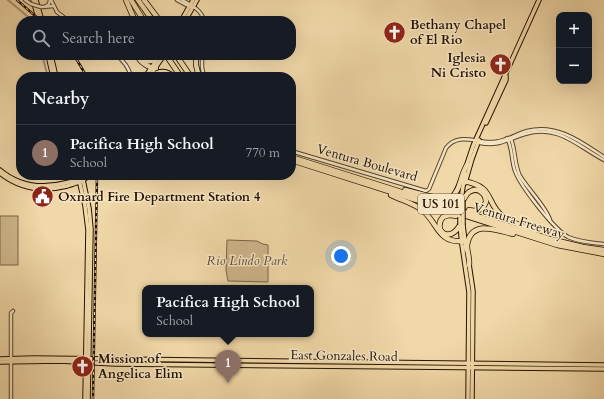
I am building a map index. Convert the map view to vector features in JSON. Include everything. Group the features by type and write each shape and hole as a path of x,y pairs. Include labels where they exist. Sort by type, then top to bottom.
{"highway":[{"path":"126,0 133,16"},
{"path":"131,0 141,16"},
{"path":"138,0 149,16"},
{"path":"144,0 156,16"},
{"path":"140,60 154,69"},
{"path":"144,60 149,62 154,60"},
{"path":"167,60 177,72"},
{"path":"179,60 188,72"},
{"path":"196,60 198,72"},
{"name":"Ventura Freeway","path":"296,159 550,239 583,247 604,250"},
{"name":"Ventura Freeway","path":"296,162 557,245 604,254"},
{"path":"348,175 444,199 451,198 456,192 463,171 467,165"},
{"path":"464,182 478,185 485,190 496,209 504,217 546,235 550,239"},
{"path":"373,187 419,208 428,216 442,236 451,240 462,241"},
{"path":"449,206 478,211 484,207 486,200 483,193 475,190 468,193 462,200"},
{"path":"461,225 455,233 450,234 442,231 439,225 442,218 448,215 469,217"},
{"path":"469,265 467,246 470,238 474,233 483,228 494,229 536,241 557,245"}],"main road":[{"path":"35,0 39,16"},
{"path":"187,16 193,0"},
{"path":"185,16 190,7 197,0"},
{"path":"472,399 469,292 461,225 464,182 467,165 539,0"},
{"path":"50,60 51,72"},
{"path":"51,60 54,72"},
{"path":"152,72 160,60"},
{"path":"151,72 154,69"},
{"path":"464,182 477,141"},
{"path":"0,170 18,182 42,188"},
{"path":"0,174 17,184 28,188 57,188 76,180"},
{"path":"81,180 88,234 86,312 88,399"},
{"path":"82,180 89,208 91,238 90,318 85,399"},
{"path":"88,234 91,238"},
{"path":"462,241 469,265 473,291 468,399"},
{"path":"90,304 88,305 86,312 90,318"},
{"path":"0,360 87,361 118,364 213,365 225,363"},
{"path":"118,364 128,362 129,360"},
{"name":"East Gonzales Road","path":"87,361 129,360 402,367 436,363 513,369 604,369"},
{"name":"East Gonzales Road","path":"225,363 248,361 470,366 531,364 604,365"},
{"path":"513,369 516,366 528,366 531,364"}],"street":[{"path":"25,0 31,4 43,7 54,6"},
{"path":"43,7 49,4 50,0 61,16"},
{"path":"177,0 202,13 203,16"},
{"path":"182,0 190,7"},
{"path":"122,60 125,62 129,72"},
{"path":"202,60 203,72"},
{"path":"477,141 494,142 537,132 554,133 569,138 604,159"},
{"name":"Ventura Boulevard","path":"296,152 426,191 429,189 446,148 450,144 458,139 477,141"},
{"path":"509,139 514,149 516,165 520,175 550,220 562,233 572,238 604,244"},
{"path":"11,399 13,311"}],"green space":[{"path":"0,216 18,216 18,265 0,265"},
{"name":"Rio Lindo Park","path":"227,240 257,241 268,245 268,282 228,281 226,270"}],"waterway":[{"path":"8,0 27,16"},
{"path":"43,60 47,72"}],"railway":[{"path":"17,0 35,16"},
{"path":"77,60 84,72"},
{"path":"93,399 97,180"}],"place":[{"name":"Bethany Chapel of El Rio","path":"394,32"},
{"name":"Iglesia Ni Cristo","path":"501,65"},
{"name":"Oxnard Fire Department Station 4","path":"42,197"},
{"name":"Mission of Angelica Elim","path":"83,366"},
{"name":"Pacifica High School","path":"228,383"}]}
